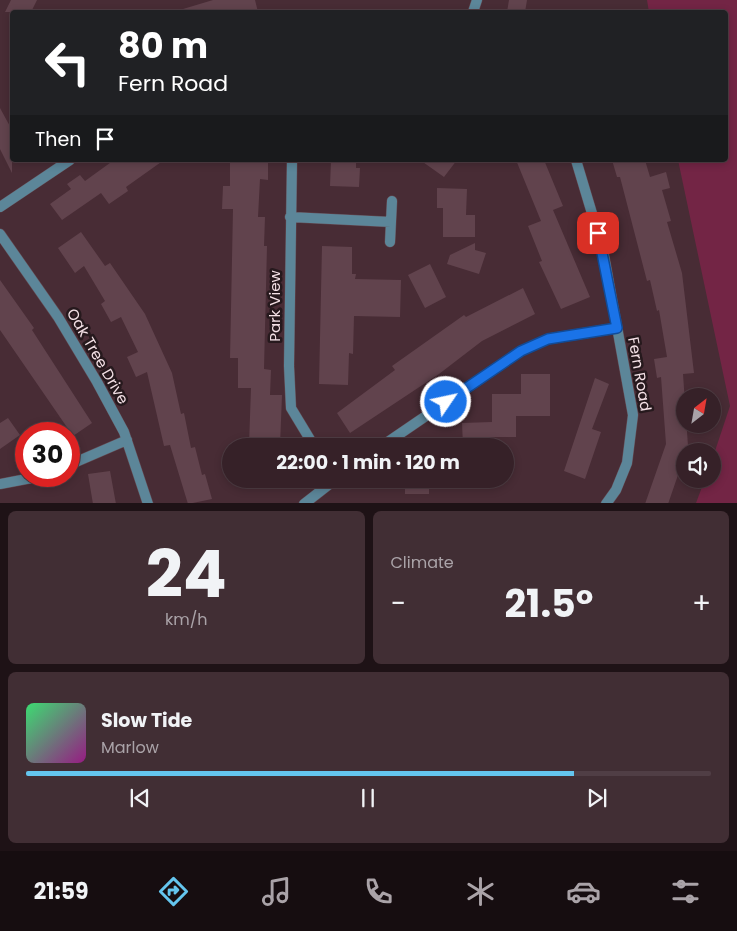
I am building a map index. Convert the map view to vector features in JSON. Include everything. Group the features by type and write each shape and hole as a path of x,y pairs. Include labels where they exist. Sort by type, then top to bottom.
{"street":[{"path":"0,207 67,162"},
{"name":"Park View","path":"292,162 289,366 291,408 309,438"},
{"name":"Fern Road","path":"577,162 603,250 633,415 627,463 616,490 607,503"},
{"path":"390,242 392,201"},
{"path":"290,217 391,222"},
{"name":"Oak Tree Drive","path":"0,234 58,317 97,382 127,440 148,503"},
{"path":"394,438 521,351 548,339 617,328"},
{"path":"80,460 127,440"},
{"path":"0,484 15,481"},
{"path":"305,503 324,488"}],"shaded area":[{"path":"647,0 737,0 737,503 696,503 702,488 721,488 721,443 718,443 730,406 678,162 728,162 728,10 649,10"}],"building":[{"path":"11,0 37,0 32,10 10,10 10,12 5,12"},
{"path":"213,0 255,0 258,10 183,10"},
{"path":"509,0 527,0 525,10 507,10"},
{"path":"0,108 10,126 10,162 12,162 12,173 0,149"},
{"path":"111,162 161,162 126,187 128,191 109,204 101,193 62,220 50,204 71,189 67,184 80,175 85,181"},
{"path":"230,162 268,162 268,180 260,179 258,217 265,217 264,246 267,246 264,369 271,370 270,395 282,395 280,438 249,438 251,388 238,388 238,358 230,358 233,209 222,209 223,186 230,186"},
{"path":"331,162 356,162 356,168 360,168 359,187 330,186"},
{"path":"423,162 455,162 444,177"},
{"path":"517,162 545,162 563,206 553,210 590,297 561,309 539,262 542,261 528,226 541,221"},
{"path":"613,162 646,162 650,177 666,172 670,188 662,190 671,221 667,222 682,273 694,373 683,374 684,388 676,388 676,433 687,433 688,443 676,443 676,481 668,503 645,503 666,444 661,377 657,378 654,359 667,357 659,310 657,311 650,280 647,281 620,177 617,177"},
{"path":"437,188 467,189 466,215 475,215 475,237 443,237 443,208 437,208"},
{"path":"81,232 105,266 110,263 145,314 172,373 181,414 184,413 191,448 195,447 202,475 205,474 212,499 188,503 170,445 164,446 147,372 136,377 127,357 138,352 121,317 111,322 101,304 105,301 84,266 75,273 58,248"},
{"path":"475,243 475,250 486,253 479,274 447,264 450,255"},
{"path":"322,246 352,247 352,274 356,274 355,279 401,280 400,317 354,316 353,354 349,353 348,385 319,384"},
{"path":"430,264 446,297 425,308 408,275"},
{"path":"0,280 34,328 32,330 92,423 80,431 80,422 63,422 0,330"},
{"path":"523,288 535,314 482,341 439,374 350,433 337,413 395,370 392,366 464,315 466,317"},
{"path":"521,374 550,374 550,416 516,416 516,437 463,438 462,423 492,422 492,394 521,394"},
{"path":"595,378 609,384 592,429 601,432 585,479 564,471"},
{"path":"8,418 15,428 15,438 0,449 0,423"},
{"path":"110,471 116,503 93,503 88,474"},
{"path":"405,488 429,488 429,494 405,494"}],"route":[{"path":"446,402 521,351 548,339 617,328 603,250 598,233"}]}
